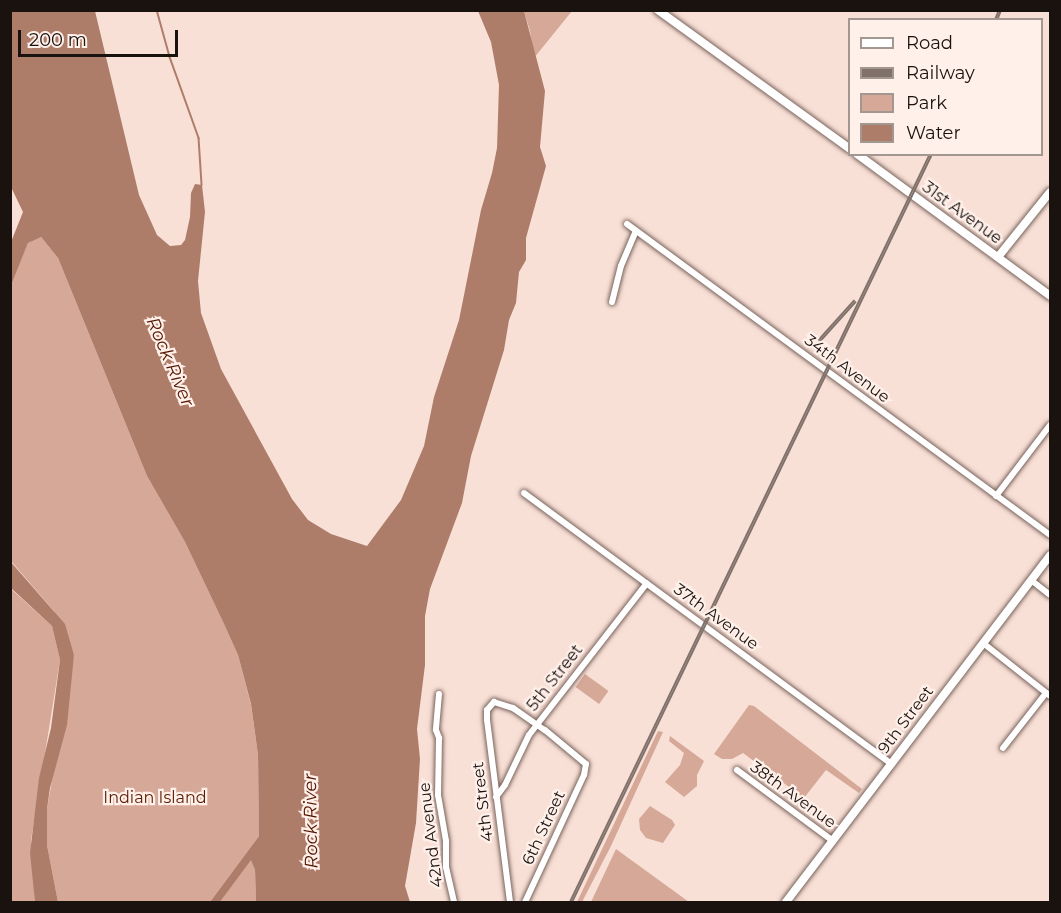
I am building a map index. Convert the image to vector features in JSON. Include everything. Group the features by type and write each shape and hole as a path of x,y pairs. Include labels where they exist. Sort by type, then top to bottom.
{"street":[{"path":"658,10 848,148"},
{"name":"31st Avenue","path":"860,156 1050,296"},
{"path":"998,257 1050,192"},
{"name":"34th Avenue","path":"627,224 1050,535"},
{"path":"612,302 621,266 636,231"},
{"path":"996,496 1050,425"},
{"name":"37th Avenue","path":"525,493 892,764"},
{"name":"9th Street","path":"786,903 1050,555"},
{"path":"1031,580 1050,595"},
{"name":"5th Street","path":"496,796 505,786 529,735 647,583"},
{"path":"983,644 1048,695 1003,748"},
{"name":"42nd Avenue","path":"439,694 436,730 439,738 438,795 446,841 446,867 454,903"},
{"name":"4th Street","path":"510,903 486,714 489,706 494,702 507,705 538,725"},
{"name":"6th Street","path":"525,903 584,775 586,764 538,725"},
{"name":"38th Avenue","path":"737,771 833,841"}],"green space":[{"path":"524,11 572,11 534,58 530,31"},
{"name":"Indian Island","path":"40,236 58,258 147,476 185,542 238,655 251,705 258,755 259,836 210,902 58,902 47,845 47,809 74,655 54,611 11,561 10,285 28,243"},
{"path":"10,588 52,626 60,660 31,840 35,902 11,902"},
{"path":"585,674 608,691 599,704 576,687"},
{"path":"749,705 754,706 862,789 859,793 826,770 804,798 743,753 732,759 722,759 714,754"},
{"path":"658,731 663,732 611,846 582,902 577,902"},
{"path":"670,736 704,761 697,775 697,786 684,797 665,782 680,765 684,753 669,741"},
{"path":"650,806 672,820 675,825 663,843 646,838 640,830 639,819"},
{"path":"616,849 689,902 591,902"},
{"path":"251,859 255,870 256,902 220,902"}],"water":[{"name":"Rock River","path":"11,10 95,11 139,195 157,235 170,246 181,245 185,240 190,217 191,193 195,184 202,185 205,212 198,281 201,313 221,369 292,499 308,520 331,534 367,546 401,500 424,446 434,397 459,320 481,210 492,173 497,148 499,85 491,42 478,11 524,11 545,91 540,147 546,166 526,238 526,260 519,272 516,303 509,320 504,350 471,456 462,503 430,589 425,616 425,665 417,729 420,759 416,823 405,886 410,902 256,902 255,870 251,860 220,902 210,902 259,836 258,755 251,704 238,655 185,542 147,476 58,258 41,237 28,243 11,285 11,242 23,212 11,187"},
{"path":"10,561 65,624 74,655 67,725 50,788 47,809 47,845 58,902 35,902 30,853 39,778 51,728 60,660 52,626 11,588"}],"waterway":[{"path":"157,10 170,57 199,138 202,185"}],"railway":[{"path":"997,18 1000,10"},
{"path":"571,902 930,156"},
{"path":"819,341 855,301"}]}
